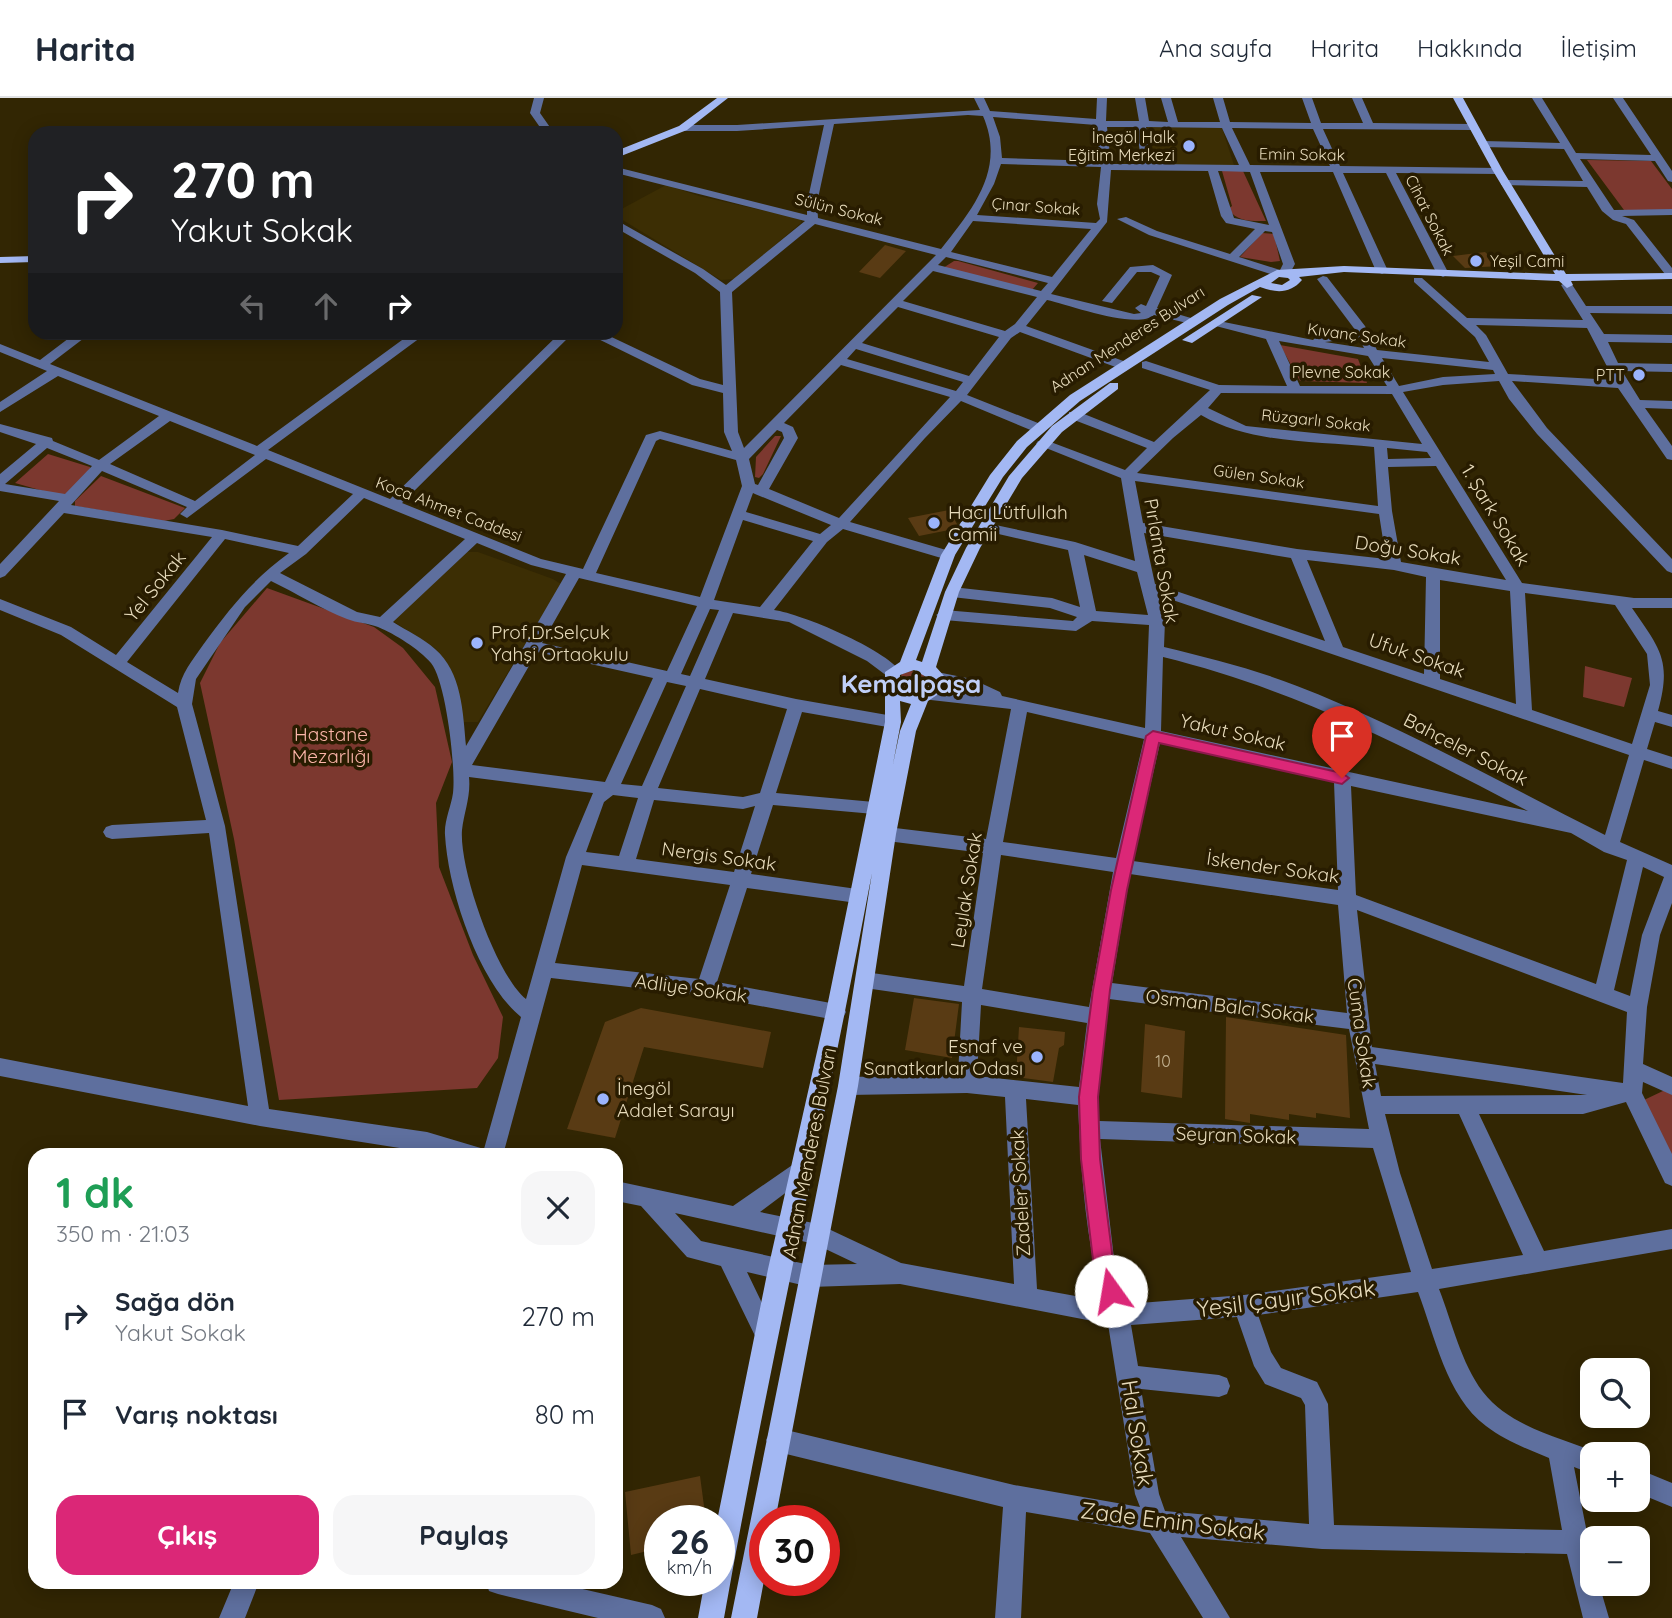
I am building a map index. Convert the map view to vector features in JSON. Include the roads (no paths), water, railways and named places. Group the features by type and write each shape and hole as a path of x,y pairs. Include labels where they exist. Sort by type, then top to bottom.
{"main road":[{"path":"623,142 692,112 708,98"},
{"path":"623,152 683,128 723,98"},
{"path":"1458,98 1472,127 1565,281"},
{"path":"1528,277 1548,265 1550,257"},
{"path":"0,260 28,259"},
{"path":"0,268 28,267"},
{"path":"1267,283 1286,276 1344,269 1565,281 1672,276"},
{"path":"1286,276 1323,279 1672,282"},
{"path":"1267,283 1288,287 1286,276"},
{"name":"Adnan Menderes Bulvarı","path":"733,1505 787,1229 836,1012 893,722 897,675 948,555 998,475 1021,444 1038,428 1075,398 1195,321 1267,283"},
{"name":"Adnan Menderes Bulvarı","path":"744,1618 848,1086 887,834 908,731 924,696 936,687 932,673 951,592 1016,476 1043,443 1074,415 1146,365 1214,324 1267,283"},
{"path":"924,696 906,697 897,675 932,673"},
{"name":"Adnan Menderes Bulvarı","path":"711,1618 715,1596"}],"street":[{"path":"539,98 535,113 544,126"},
{"path":"764,611 822,540 841,524 920,435 959,396 1007,335 1019,327 1101,222 1106,165 1101,123 1102,98"},
{"path":"1140,98 1149,167"},
{"path":"1166,98 1174,125"},
{"path":"1218,98 1226,125 1250,169 1289,264 1286,276 1231,259"},
{"path":"1307,98 1382,271"},
{"path":"1357,98 1369,126"},
{"path":"1537,98 1564,146 1610,213 1630,222 1672,276"},
{"path":"1618,98 1657,151 1672,180"},
{"path":"742,458 945,253 972,218 997,161 994,133 981,99"},
{"path":"683,128 830,122 968,112 1143,125 1472,127"},
{"path":"726,292 798,235 813,219 811,203 830,122"},
{"path":"1483,144 1564,146"},
{"path":"1572,156 1657,151"},
{"name":"Emin Sokak","path":"997,161 1149,167 1498,171"},
{"path":"1212,168 1226,216 1240,224 1277,230"},
{"name":"Cihat Sokak","path":"1390,171 1443,274"},
{"name":"Sülün Sokak","path":"623,172 945,253 1048,288"},
{"path":"1505,183 1589,184"},
{"path":"1102,194 1118,220"},
{"path":"1610,213 1672,212"},
{"name":"Çınar Sokak","path":"972,218 1101,222 1118,220 1231,259"},
{"path":"623,227 699,271 726,292 731,432 755,489 841,524 948,555"},
{"path":"1231,259 1262,228"},
{"path":"1231,259 1267,283"},
{"path":"930,267 1048,288 1195,321"},
{"path":"1048,288 1134,318 1145,316 1150,311 1167,277 1153,268 1134,269 1108,301"},
{"name":"1. Şark Sokak","path":"1323,279 1364,334 1374,355 1517,587 1524,714"},
{"path":"1418,280 1480,335 1514,396 1542,431 1672,568"},
{"path":"1565,281 1600,338 1622,384 1666,442 1672,456"},
{"path":"894,302 1007,335"},
{"path":"1580,309 1672,310"},
{"path":"1463,321 1590,324"},
{"name":"Kıvanç Sokak","path":"1214,324 1374,355 1501,372"},
{"path":"1019,327 1125,366"},
{"path":"1297,342 1364,334"},
{"path":"1271,337 1295,389"},
{"path":"1600,338 1672,339"},
{"path":"42,365 75,340"},
{"path":"176,527 195,506 261,452 411,340"},
{"path":"393,504 560,340"},
{"path":"607,340 696,382 728,390"},
{"path":"853,345 970,380"},
{"name":"Koca Ahmet Caddesi","path":"2,351 58,370 361,494 393,504 536,562 706,602 793,618 872,657 897,675"},
{"path":"838,360 959,396 1038,428"},
{"name":"Plevne Sokak","path":"1146,365 1218,389 1396,390 1501,372 1622,384"},
{"path":"1612,367 1672,368"},
{"path":"0,408 58,370"},
{"path":"1127,476 1218,389"},
{"path":"1637,404 1672,405"},
{"name":"Rüzgarlı Sokak","path":"1200,409 1224,423 1244,430 1380,444 1437,456"},
{"path":"1074,415 1155,447"},
{"path":"0,573 99,466 168,416"},
{"path":"495,1148 575,857 597,799 611,787 706,602 740,515 755,489 769,482 791,438 788,430 776,424"},
{"path":"0,428 47,442 195,506"},
{"path":"461,770 532,646 581,574 651,438 660,435 742,458"},
{"path":"47,442 2,480 65,504 301,551"},
{"name":"Gülen Sokak","path":"1043,443 1127,476 1385,512"},
{"path":"1380,444 1385,512 1394,565"},
{"path":"1381,463 1437,456"},
{"name":"Pırlanta Sokak","path":"1098,1017 1123,866 1153,736 1157,621 1144,569 1127,476"},
{"path":"260,1117 216,826 184,704 188,678 240,604 269,574 301,551 361,494"},
{"path":"740,515 822,540"},
{"path":"986,527 1075,547 1144,569"},
{"name":"Doğu Sokak","path":"1138,527 1297,554 1394,565 1517,587 1620,601 1672,603"},
{"name":"Yel Sokak","path":"118,663 222,534"},
{"path":"383,623 475,537"},
{"path":"1075,547 1089,616"},
{"path":"1297,554 1337,650"},
{"path":"269,574 353,616 383,623 428,651 440,663 449,684 455,711 457,753 461,770 462,792 453,832 463,896 500,982 515,1001 531,1014"},
{"path":"1432,682 1433,574"},
{"name":"Ufuk Sokak","path":"1150,587 1672,763"},
{"path":"951,592 1052,603 1089,616 1157,621"},
{"path":"1610,847 1650,715 1665,687 1655,654 1620,601"},
{"path":"0,604 66,631 184,704"},
{"path":"625,865 648,793 729,606"},
{"path":"944,615 1059,626 1076,626 1089,616"},
{"path":"532,646 796,705 893,722"},
{"name":"Bahçeler Sokak","path":"1156,650 1203,659 1337,708 1610,847 1672,873"},
{"path":"932,673 966,683 1013,703"},
{"path":"924,696 1013,703"},
{"name":"Yakut Sokak","path":"1013,703 1573,827"},
{"name":"Leylak Sokak","path":"967,1084 972,995 1013,703"},
{"path":"706,988 764,798 796,705"},
{"path":"1650,715 1672,721"},
{"path":"461,770 743,803 764,798 874,808"},
{"name":"Cuma Sokak","path":"1342,778 1347,899 1358,1022 1380,1139 1424,1280 1470,1394 1484,1411 1514,1430 1580,1457"},
{"path":"112,832 216,826"},
{"name":"İskender Sokak","path":"887,834 1347,899 1637,1007"},
{"name":"Nergis Sokak","path":"575,857 858,896"},
{"path":"1603,995 1636,858"},
{"path":"1672,879 1651,935 1637,1007 1632,1093 1672,1176"},
{"name":"Adliye Sokak","path":"544,970 706,988 836,1012"},
{"path":"865,980 1098,1017"},
{"name":"Osman Balcı Sokak","path":"1101,990 1358,1022"},
{"name":"Hal Sokak","path":"1098,1017 1088,1097 1091,1159 1104,1268 1118,1315 1147,1494 1158,1522 1217,1618"},
{"path":"1364,1055 1632,1093"},
{"path":"0,1067 425,1148"},
{"path":"1633,1069 1672,1086"},
{"path":"848,1086 967,1084 1088,1097"},
{"name":"Zadeler Sokak","path":"1014,1089 1026,1297"},
{"path":"1373,1105 1583,1105 1632,1093"},
{"path":"1465,1106 1538,1263"},
{"name":"Seyran Sokak","path":"1091,1130 1380,1139"},
{"path":"735,1217 800,1169"},
{"path":"623,1193 818,1234 900,1273"},
{"path":"648,1199 695,1250 810,1276 900,1273"},
{"name":"Yeşil Çayır Sokak","path":"900,1273 1118,1315 1244,1306 1538,1263 1672,1240"},
{"path":"727,1257 766,1334"},
{"path":"1244,1306 1262,1358 1273,1376 1309,1390 1316,1404 1322,1537"},
{"path":"1129,1376 1219,1386"},
{"name":"Zade Emin Sokak","path":"778,1440 1015,1500 1158,1522 1322,1537 1576,1542"},
{"path":"1559,1448 1576,1542 1596,1618"},
{"path":"1650,1486 1672,1494"},
{"path":"1008,1618 1015,1500"},
{"path":"232,1618 244,1589"},
{"path":"528,1589 652,1618"}],"place":[{"name":"İnegöl Halk Eğitim Merkezi","path":"1189,146"},
{"name":"Yeşil Cami","path":"1476,261"},
{"name":"PTT","path":"1639,375"},
{"name":"Hacı Lütfullah Camii","path":"934,523"},
{"name":"Prof.Dr.Selçuk Yahşi Ortaokulu","path":"477,643"},
{"name":"Esnaf ve Sanatkarlar Odası","path":"1037,1057"},
{"name":"İnegöl Adalet Sarayı","path":"603,1099"}],"district":[{"name":"Kemalpaşa","path":"911,683"}],"park label":[{"name":"Hastane Mezarlığı","path":"331,745"}]}
